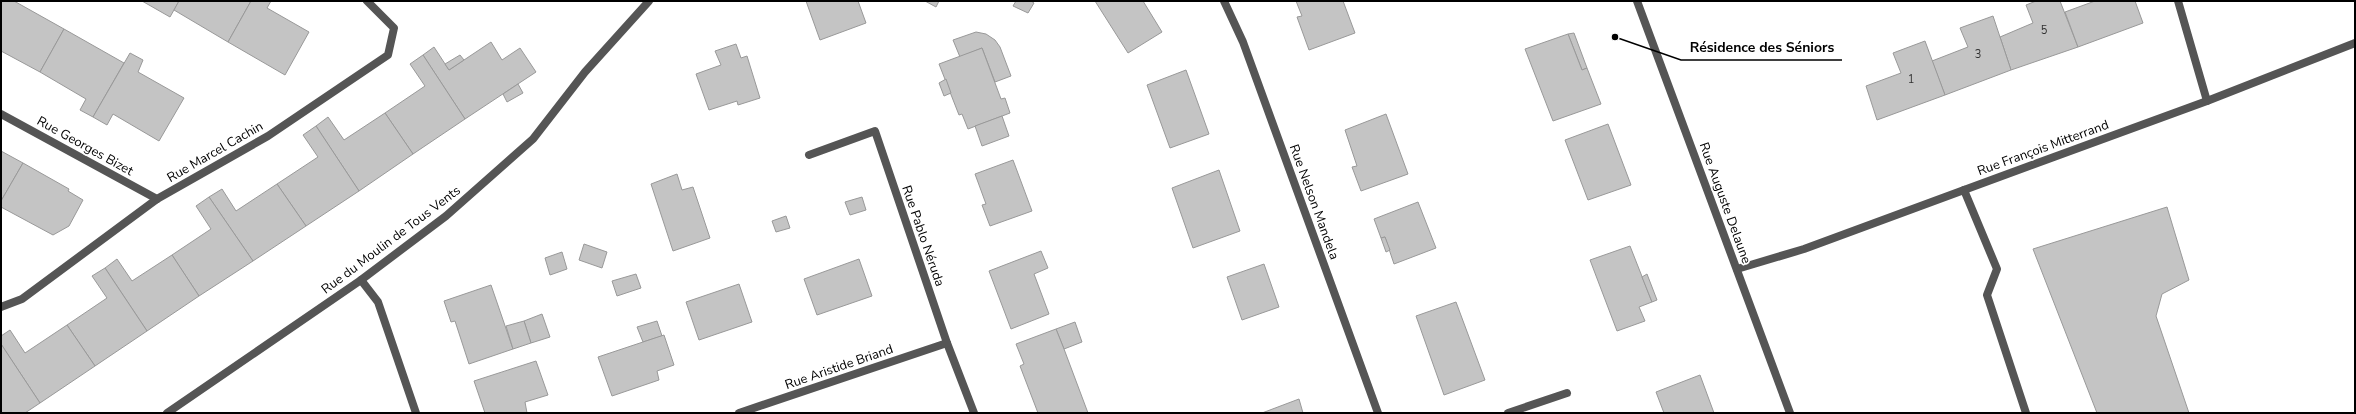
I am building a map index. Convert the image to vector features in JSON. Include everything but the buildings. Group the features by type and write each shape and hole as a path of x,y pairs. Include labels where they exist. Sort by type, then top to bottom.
{"street":[{"name":"Rue Marcel Cachin","path":"1,307 22,299 157,199 268,136 388,54 394,28 367,1"},
{"name":"Rue du Moulin de Tous Vents","path":"168,413 361,280 446,216 534,139 585,72 649,1"},
{"name":"Rue Nelson Mandela","path":"1224,1 1246,49 1378,413"},
{"name":"Rue Auguste Delaune","path":"1637,1 1790,413"},
{"path":"2178,1 2207,101"},
{"name":"Rue François Mitterrand","path":"1737,269 1804,249 2207,101 2355,43"},
{"name":"Rue Georges Bizet","path":"1,114 157,199"},
{"name":"Rue Pablo Néruda","path":"809,155 874,131 947,343 974,413"},
{"path":"1964,190 1997,269 1987,296 2026,413"},
{"path":"361,280 378,302 416,413"},
{"name":"Rue Aristide Briand","path":"739,413 947,343"},
{"path":"1508,413 1567,393"}],"place":[{"name":"Résidence des Séniors","path":"1615,37"}]}
